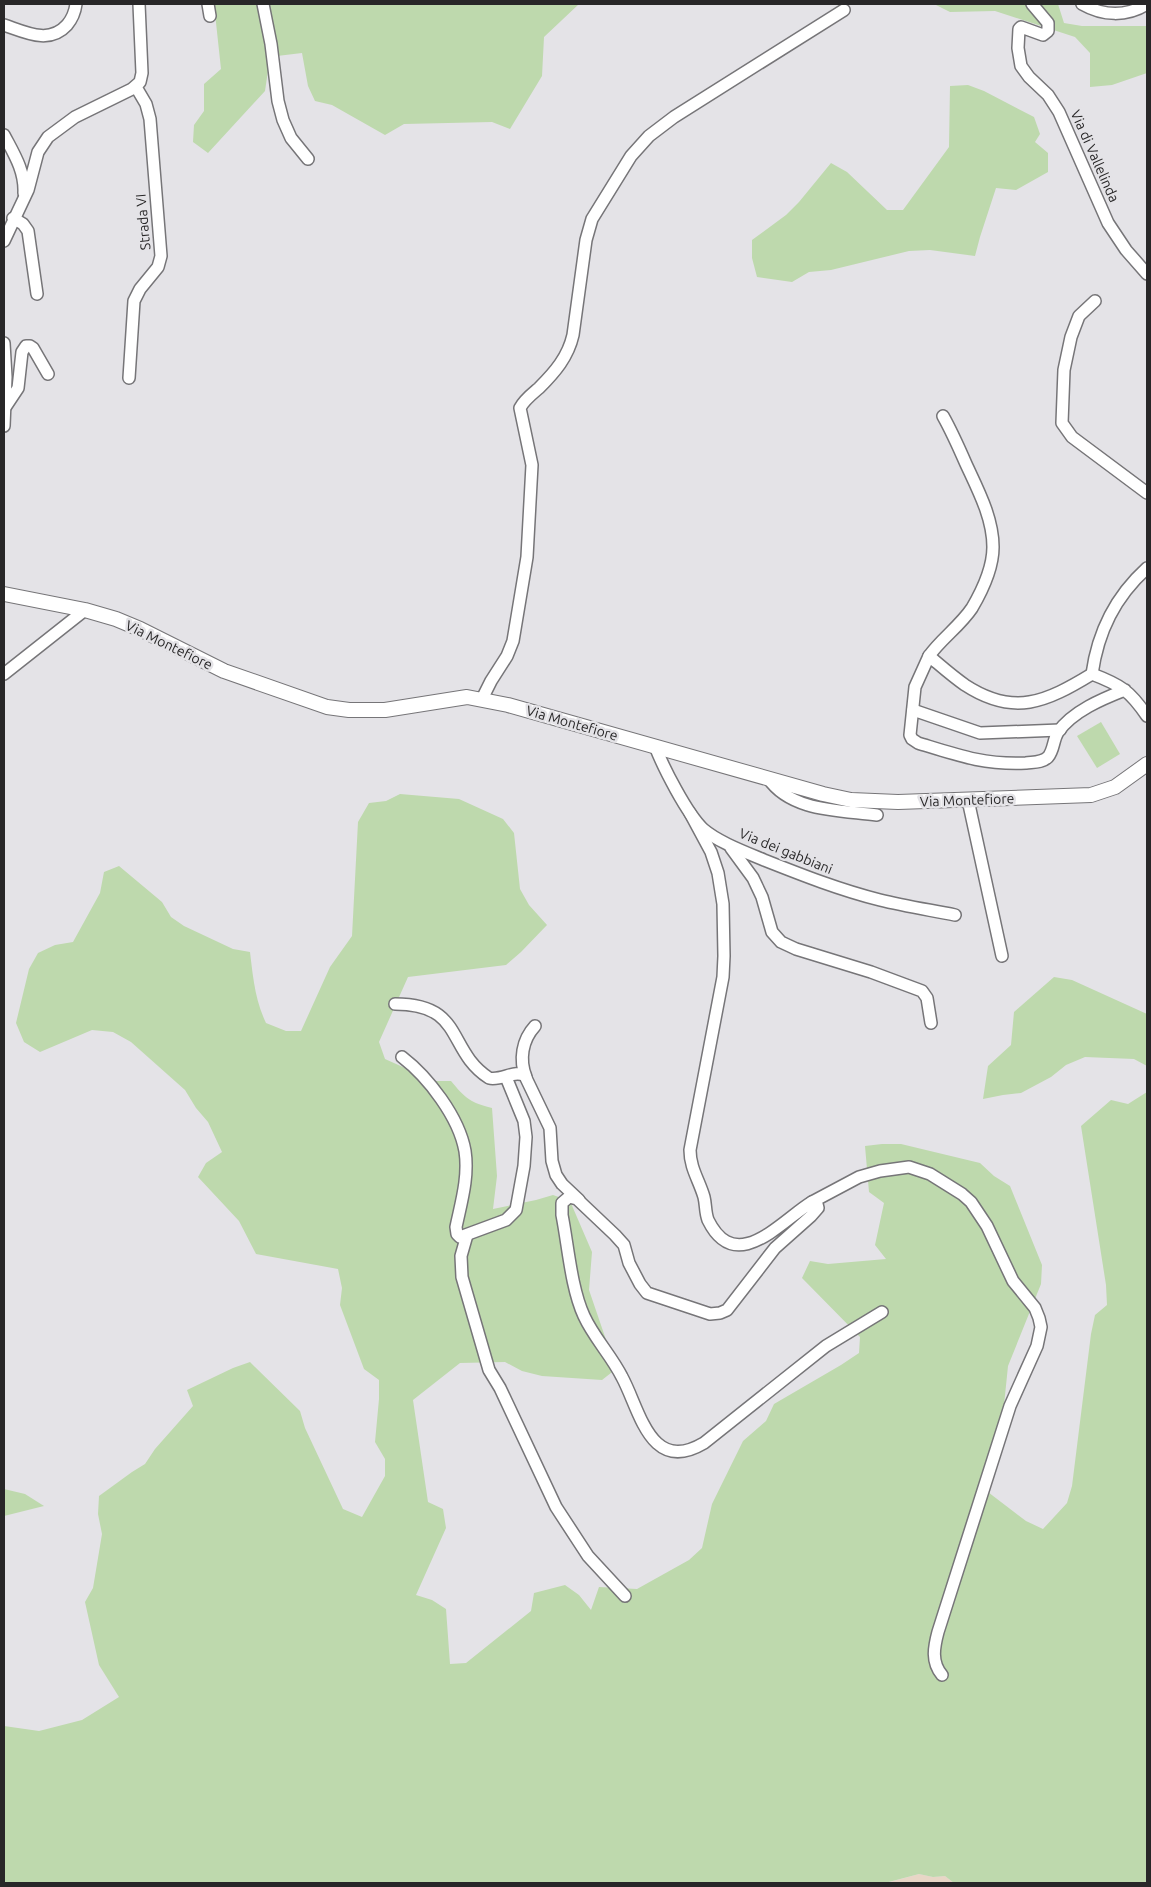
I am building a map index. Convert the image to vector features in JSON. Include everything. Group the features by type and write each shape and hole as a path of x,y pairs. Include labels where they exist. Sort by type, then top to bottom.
{"main road":[{"name":"Via Montefiore","path":"4,594 85,610 116,619 140,628 224,671 327,707 349,710 385,710 457,698 482,699 824,794 857,801 915,802 1091,795 1115,787 1147,764"}],"street":[{"path":"4,25 40,36 54,35 68,24 76,4"},
{"path":"4,241 13,218 30,186 38,152 48,137 75,117 136,86 141,80 139,4"},
{"path":"208,4 210,16"},
{"path":"263,4 282,120 291,138 308,159"},
{"name":"Via di Vallelinda","path":"1032,4 1048,23 1048,31 1043,35 1024,27 1019,29 1018,48 1021,66 1029,77 1048,95 1056,107 1065,122 1087,178 1108,223 1126,250 1147,274"},
{"path":"1082,4 1100,12 1112,14 1129,12 1147,4"},
{"path":"482,699 507,656 513,641 527,557 532,465 520,408 556,370 570,347 586,240 595,212 627,161 654,131 844,10"},
{"name":"Strada VI","path":"128,378 134,301 140,289 158,267 161,256 150,119 146,104 136,86"},
{"path":"4,135 22,171 24,184 23,200"},
{"path":"13,218 23,224 28,231 37,294"},
{"path":"1095,301 1079,316 1070,337 1064,370 1062,423 1066,431 1076,440 1106,460 1147,492"},
{"path":"4,343 6,406 4,426"},
{"path":"6,406 18,388 22,352 26,346 33,348 48,374"},
{"path":"943,416 954,435 978,491 989,521 993,550 985,579 973,606 929,656 916,684 909,733 914,740 966,758 991,763 1035,762 1044,760 1049,755 1055,737 1060,730 1084,710 1125,690"},
{"path":"1092,674 1098,646 1109,615 1123,594 1147,568"},
{"path":"4,674 85,610"},
{"path":"929,656 966,685 996,701 1009,703 1049,697 1092,674 1116,683 1125,690 1147,716"},
{"path":"913,710 980,733 1060,730"},
{"name":"Via dei gabbiani","path":"655,746 664,768 690,814 703,829 743,851 815,881 879,900 954,915"},
{"path":"768,778 781,793 797,802 823,808 877,815"},
{"path":"968,800 1002,956"},
{"path":"690,814 714,861 723,904 723,977 690,1150 691,1166 704,1197 708,1218 714,1229 727,1241 734,1244 750,1243 772,1233 812,1202 853,1180 880,1171 909,1167 930,1174 962,1194 971,1202 987,1226 1013,1281 1035,1308 1040,1318 1040,1333 1037,1346 1010,1406 938,1632 934,1655 936,1666 942,1674"},
{"path":"726,842 753,878 762,898 771,929 778,940 796,949 871,972 920,990 927,998 931,1023"},
{"path":"395,1004 414,1005 433,1011 446,1022 479,1070 489,1078 497,1079 519,1073 526,1077"},
{"path":"535,1026 525,1041 522,1064 526,1077 550,1128 552,1161 556,1175 562,1184 624,1245 629,1263 645,1291 655,1297 712,1314 722,1313 727,1310 775,1248 816,1211 818,1205 812,1202"},
{"path":"402,1056 419,1070 427,1080 446,1108 460,1135 465,1151 465,1180 456,1231 460,1237 506,1220 516,1210 524,1166 526,1138 524,1121 506,1077"},
{"path":"584,1204 569,1197 563,1201 561,1210 580,1306 587,1323 622,1376 647,1432 654,1442 663,1448 673,1451 688,1449 704,1443 826,1346 882,1312"},
{"path":"468,1235 461,1256 462,1277 489,1370 500,1388 556,1507 588,1556 625,1596"}],"shaded area":[{"path":"919,1874 933,1877 945,1876 954,1883 886,1883"}],"green space":[{"path":"214,4 257,4 269,64 265,91 208,153 193,142 194,125 204,111 204,84 221,69"},
{"path":"266,4 579,4 544,37 542,76 510,129 492,122 404,124 385,135 332,105 315,101 308,86 302,53 277,56"},
{"path":"934,4 1058,4 1064,23 1082,26 1147,26 1147,73 1112,85 1090,87 1090,53 1075,37 995,11 950,12"},
{"path":"968,85 984,91 1034,117 1040,134 1035,142 1048,153 1048,172 1016,190 996,188 975,256 930,250 909,251 831,270 809,272 792,282 757,277 752,258 752,240 786,215 831,163 847,172 887,210 903,210 949,147 950,86"},
{"path":"1101,722 1120,754 1097,768 1077,736"},
{"path":"400,794 459,799 503,819 514,833 520,889 529,905 547,925 506,965 408,977 379,1042 385,1059 434,1081 451,1081 469,1099 492,1108 497,1176 493,1209 553,1195 570,1201 592,1252 589,1290 616,1369 602,1380 542,1376 522,1371 505,1362 460,1363 413,1400 428,1502 443,1509 446,1528 416,1595 432,1600 446,1609 450,1664 466,1663 531,1611 534,1593 565,1585 579,1595 591,1610 599,1587 637,1589 689,1560 702,1548 712,1504 743,1441 766,1421 774,1404 859,1353 860,1337 802,1278 810,1261 828,1264 886,1259 875,1245 884,1203 869,1192 865,1146 901,1144 980,1163 994,1176 1010,1186 1042,1265 1041,1284 1008,1366 1004,1405 987,1467 984,1489 1026,1521 1043,1529 1067,1503 1072,1486 1091,1334 1095,1315 1107,1305 1106,1285 1081,1126 1111,1100 1128,1104 1147,1092 1147,1883 954,1883 945,1876 933,1877 919,1874 885,1883 4,1883 4,1726 39,1731 82,1720 119,1697 99,1665 85,1602 93,1588 102,1534 98,1514 99,1496 145,1464 155,1449 193,1406 187,1390 250,1362 300,1411 305,1428 343,1509 362,1517 385,1476 385,1459 375,1442 379,1380 364,1369 340,1305 342,1288 338,1269 256,1254 239,1221 198,1177 206,1163 222,1152 208,1122 196,1108 185,1090 131,1042 113,1032 92,1030 40,1052 24,1042 16,1023 29,969 38,953 55,945 73,942 100,893 104,872 119,866 162,902 171,917 184,926 233,949 250,952 257,997 266,1023 286,1031 301,1031 330,967 352,936 358,822 369,803 386,801"},
{"path":"1054,977 1072,980 1147,1014 1147,1066 1134,1059 1085,1057 1066,1065 1051,1077 1021,1093 983,1099 988,1066 1011,1045 1014,1012"},
{"path":"4,1489 25,1494 44,1506 4,1516"}]}
